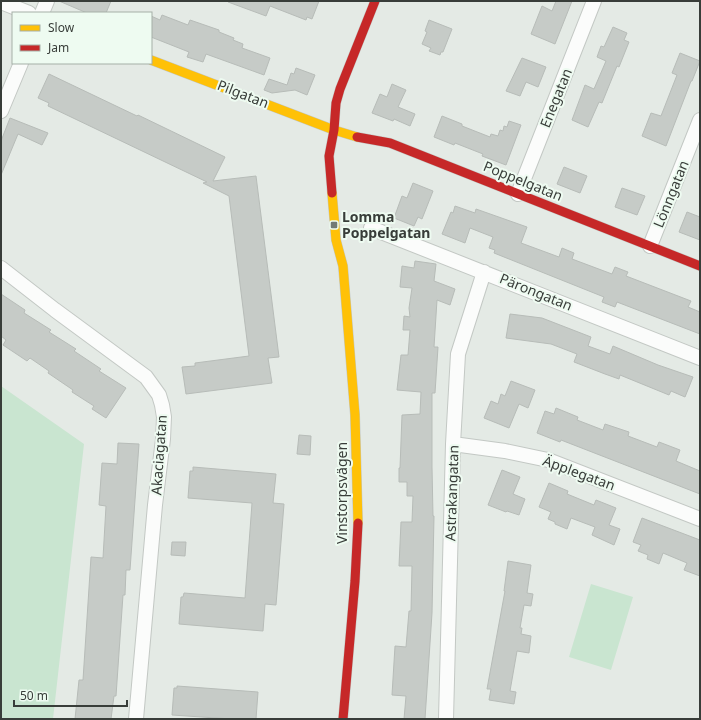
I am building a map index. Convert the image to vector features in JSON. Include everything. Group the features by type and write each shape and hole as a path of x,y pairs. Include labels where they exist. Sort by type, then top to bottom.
{"street":[{"path":"42,12 47,1"},
{"name":"Vinstorpsvägen","path":"343,266 336,240 329,156 334,130 336,103 340,89 375,1"},
{"name":"Enegatan","path":"518,194 594,1"},
{"path":"1,2 26,12"},
{"name":"Pilgatan","path":"152,60 334,130"},
{"path":"1,111 21,64"},
{"name":"Lönngatan","path":"650,246 700,120"},
{"name":"Vinstorpsvägen","path":"334,130 339,155"},
{"name":"Poppelgatan","path":"334,130 352,136 390,143 700,266"},
{"name":"Pärongatan","path":"372,228 700,358"},
{"name":"Vinstorpsvägen","path":"342,719 355,581 358,514 355,415 343,266 345,245"},
{"name":"Akaciagatan","path":"1,268 54,310 146,377 161,400 164,416 163,439 155,505 136,719"},
{"name":"Astrakangatan","path":"446,719 458,354 484,272"},
{"name":"Äpplegatan","path":"454,444 505,451 548,460 700,519"}],"green space":[{"path":"1,386 84,444 53,719 1,719"},
{"path":"591,584 633,597 611,670 569,657"}],"building":[{"path":"59,1 111,1 106,12 85,12"},
{"path":"228,1 319,1 312,19 307,17 306,20 270,6 266,16"},
{"path":"556,1 572,1 555,44 531,34 542,6 552,11"},
{"path":"162,15 188,25 190,20 219,30 219,32 234,38 233,40 243,44 242,48 270,58 264,75 206,54 203,62 187,57 189,52 152,37 152,16 160,20"},
{"path":"429,20 452,29 443,52 441,52 440,55 429,51 431,48 422,44 427,32 425,31"},
{"path":"613,27 627,33 624,40 629,42 619,67 617,66 602,103 599,102 588,127 572,120 585,85 594,89 606,61 597,57 601,46 604,47"},
{"path":"680,53 700,61 666,146 642,136 651,113 661,116 677,75 672,73"},
{"path":"522,58 546,67 538,87 526,82 520,96 506,91"},
{"path":"296,68 315,75 307,95 295,90 272,93 264,90 269,79 287,85 291,73 294,74"},
{"path":"49,74 225,157 213,181 256,176 279,357 268,358 272,383 186,394 182,367 195,366 195,363 249,356 229,196 203,183 207,182 48,106 49,103 38,98"},
{"path":"392,84 406,90 398,107 415,114 410,126 394,119 393,121 372,113 380,94 387,97"},
{"path":"442,116 490,137 491,134 498,136 500,130 503,131 504,126 507,127 509,121 521,125 506,165 482,156 483,154 455,143 454,145 434,137"},
{"path":"10,118 48,133 42,145 18,134 1,175 1,141"},
{"path":"564,167 587,176 580,193 557,184"},
{"path":"413,183 433,191 422,219 418,217 414,226 394,218 402,196 407,198"},
{"path":"622,188 645,196 637,215 615,207"},
{"path":"455,206 475,213 476,209 527,227 521,243 559,257 562,248 574,253 572,259 612,274 615,267 628,272 626,276 691,301 688,307 700,312 700,334 617,302 615,307 602,302 604,297 494,253 495,250 489,248 493,237 470,228 465,243 442,234"},
{"path":"687,212 700,217 700,240 679,232"},
{"path":"415,261 436,264 434,281 455,289 450,305 437,300 434,347 438,347 435,393 432,393 432,467 434,516 432,613 425,719 404,719 406,696 392,695 395,646 406,647 409,611 411,611 412,566 399,566 401,522 412,522 413,496 407,496 407,482 399,482 399,468 402,415 420,414 421,392 397,390 401,355 408,355 410,330 403,330 404,316 410,317 409,308 412,288 400,287 402,266 414,268"},
{"path":"1,294 25,310 24,313 51,330 49,332 76,349 74,351 101,369 99,371 126,388 106,418 92,409 94,406 72,392 73,390 48,373 49,371 30,358 27,361 3,345 6,340 1,336"},
{"path":"510,314 542,318 591,337 588,346 610,354 613,346 658,365 693,377 685,397 671,391 669,395 620,375 619,379 574,362 577,354 551,344 506,338"},
{"path":"511,381 535,390 528,408 519,404 509,428 484,418 491,401 498,404 501,394 505,396"},
{"path":"556,408 578,417 577,420 603,430 605,424 629,432 628,436 657,447 659,442 680,450 676,461 700,471 700,494 561,440 560,442 537,433 545,411 554,414"},
{"path":"299,435 311,436 310,455 297,454"},
{"path":"118,443 139,444 130,570 126,570 125,595 123,595 116,696 114,696 111,719 75,719 79,680 83,680 91,557 103,558 106,506 99,505 102,463 117,464"},
{"path":"193,467 276,474 273,503 284,504 276,605 265,604 263,631 179,624 181,597 183,597 184,593 245,598 252,503 188,498 190,471 193,471"},
{"path":"502,470 520,477 513,494 525,499 519,515 488,505"},
{"path":"549,483 568,491 567,494 594,505 596,500 616,508 609,525 620,529 614,545 592,535 595,527 571,518 567,529 548,519 551,512 539,507"},
{"path":"642,518 700,540 700,576 684,570 687,563 663,553 659,564 647,559 648,555 638,551 641,545 633,542"},
{"path":"172,542 186,542 185,556 171,555"},
{"path":"508,561 531,565 527,593 533,594 531,606 524,605 520,628 522,628 521,634 531,636 529,653 517,651 510,691 516,692 514,704 489,700 491,689 487,689 505,591"},
{"path":"177,686 258,692 256,719 172,715 174,688 177,688"}],"traffic: slow":[{"path":"152,60 334,130 357,137"},
{"path":"332,193 336,240 343,266 355,415 358,523"}],"traffic: jam":[{"path":"332,193 329,156 334,130 336,103 340,89 375,1"},
{"path":"357,137 390,143 700,266"},
{"path":"343,719 355,581 358,523"}],"place":[{"name":"Lomma Poppelgatan","path":"334,225"}]}
